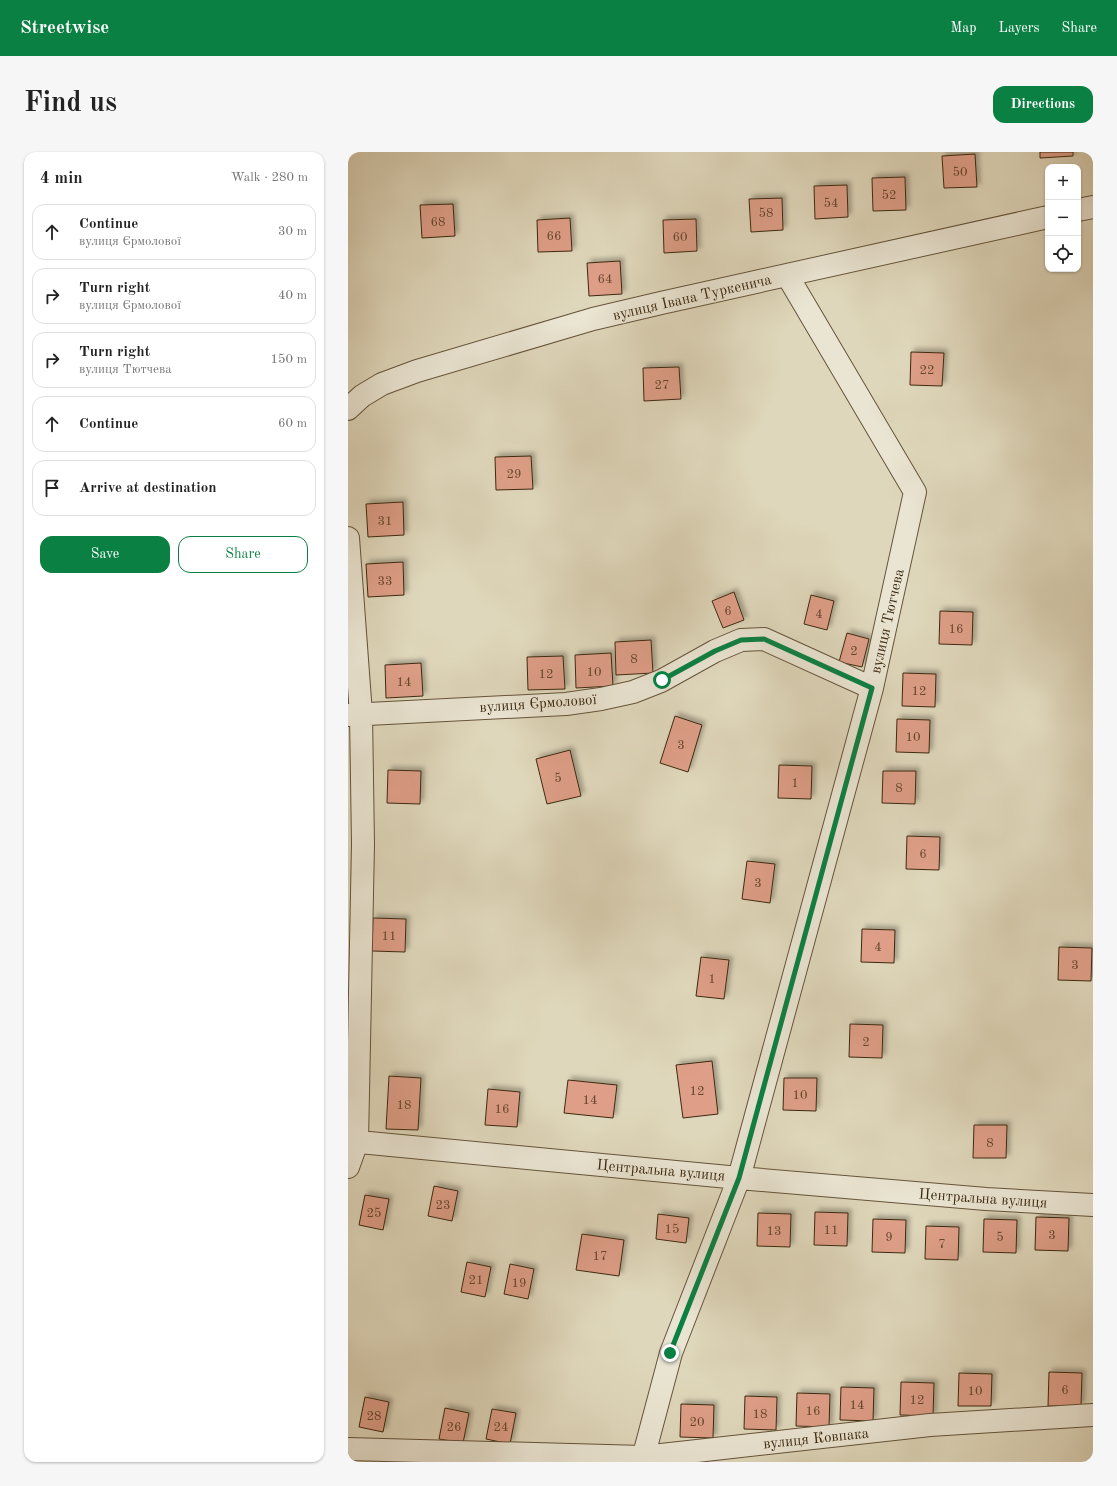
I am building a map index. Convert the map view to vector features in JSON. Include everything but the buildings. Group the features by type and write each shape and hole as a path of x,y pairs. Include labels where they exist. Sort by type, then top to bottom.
{"street":[{"path":"1081,209 1093,207"},
{"name":"вулиця Івана Туркенича","path":"348,409 362,396 382,384 593,319 1045,218"},
{"name":"вулиця Тютчева","path":"642,1460 670,1353 739,1178 872,688 915,492 787,275"},
{"path":"348,538 355,714 363,844 352,1142 348,1168"},
{"name":"вулиця Єрмолової","path":"355,714 566,704 601,699 634,692 662,680 715,651 741,640 757,639 764,639 872,688"},
{"name":"Центральна вулиця","path":"352,1142 739,1178 986,1199 1093,1205"},
{"name":"вулиця Ковпака","path":"348,1449 642,1460 930,1425 1093,1415"}],"route":[{"path":"662,680 715,651 741,640 764,639 872,688 739,1178 670,1353"}]}
